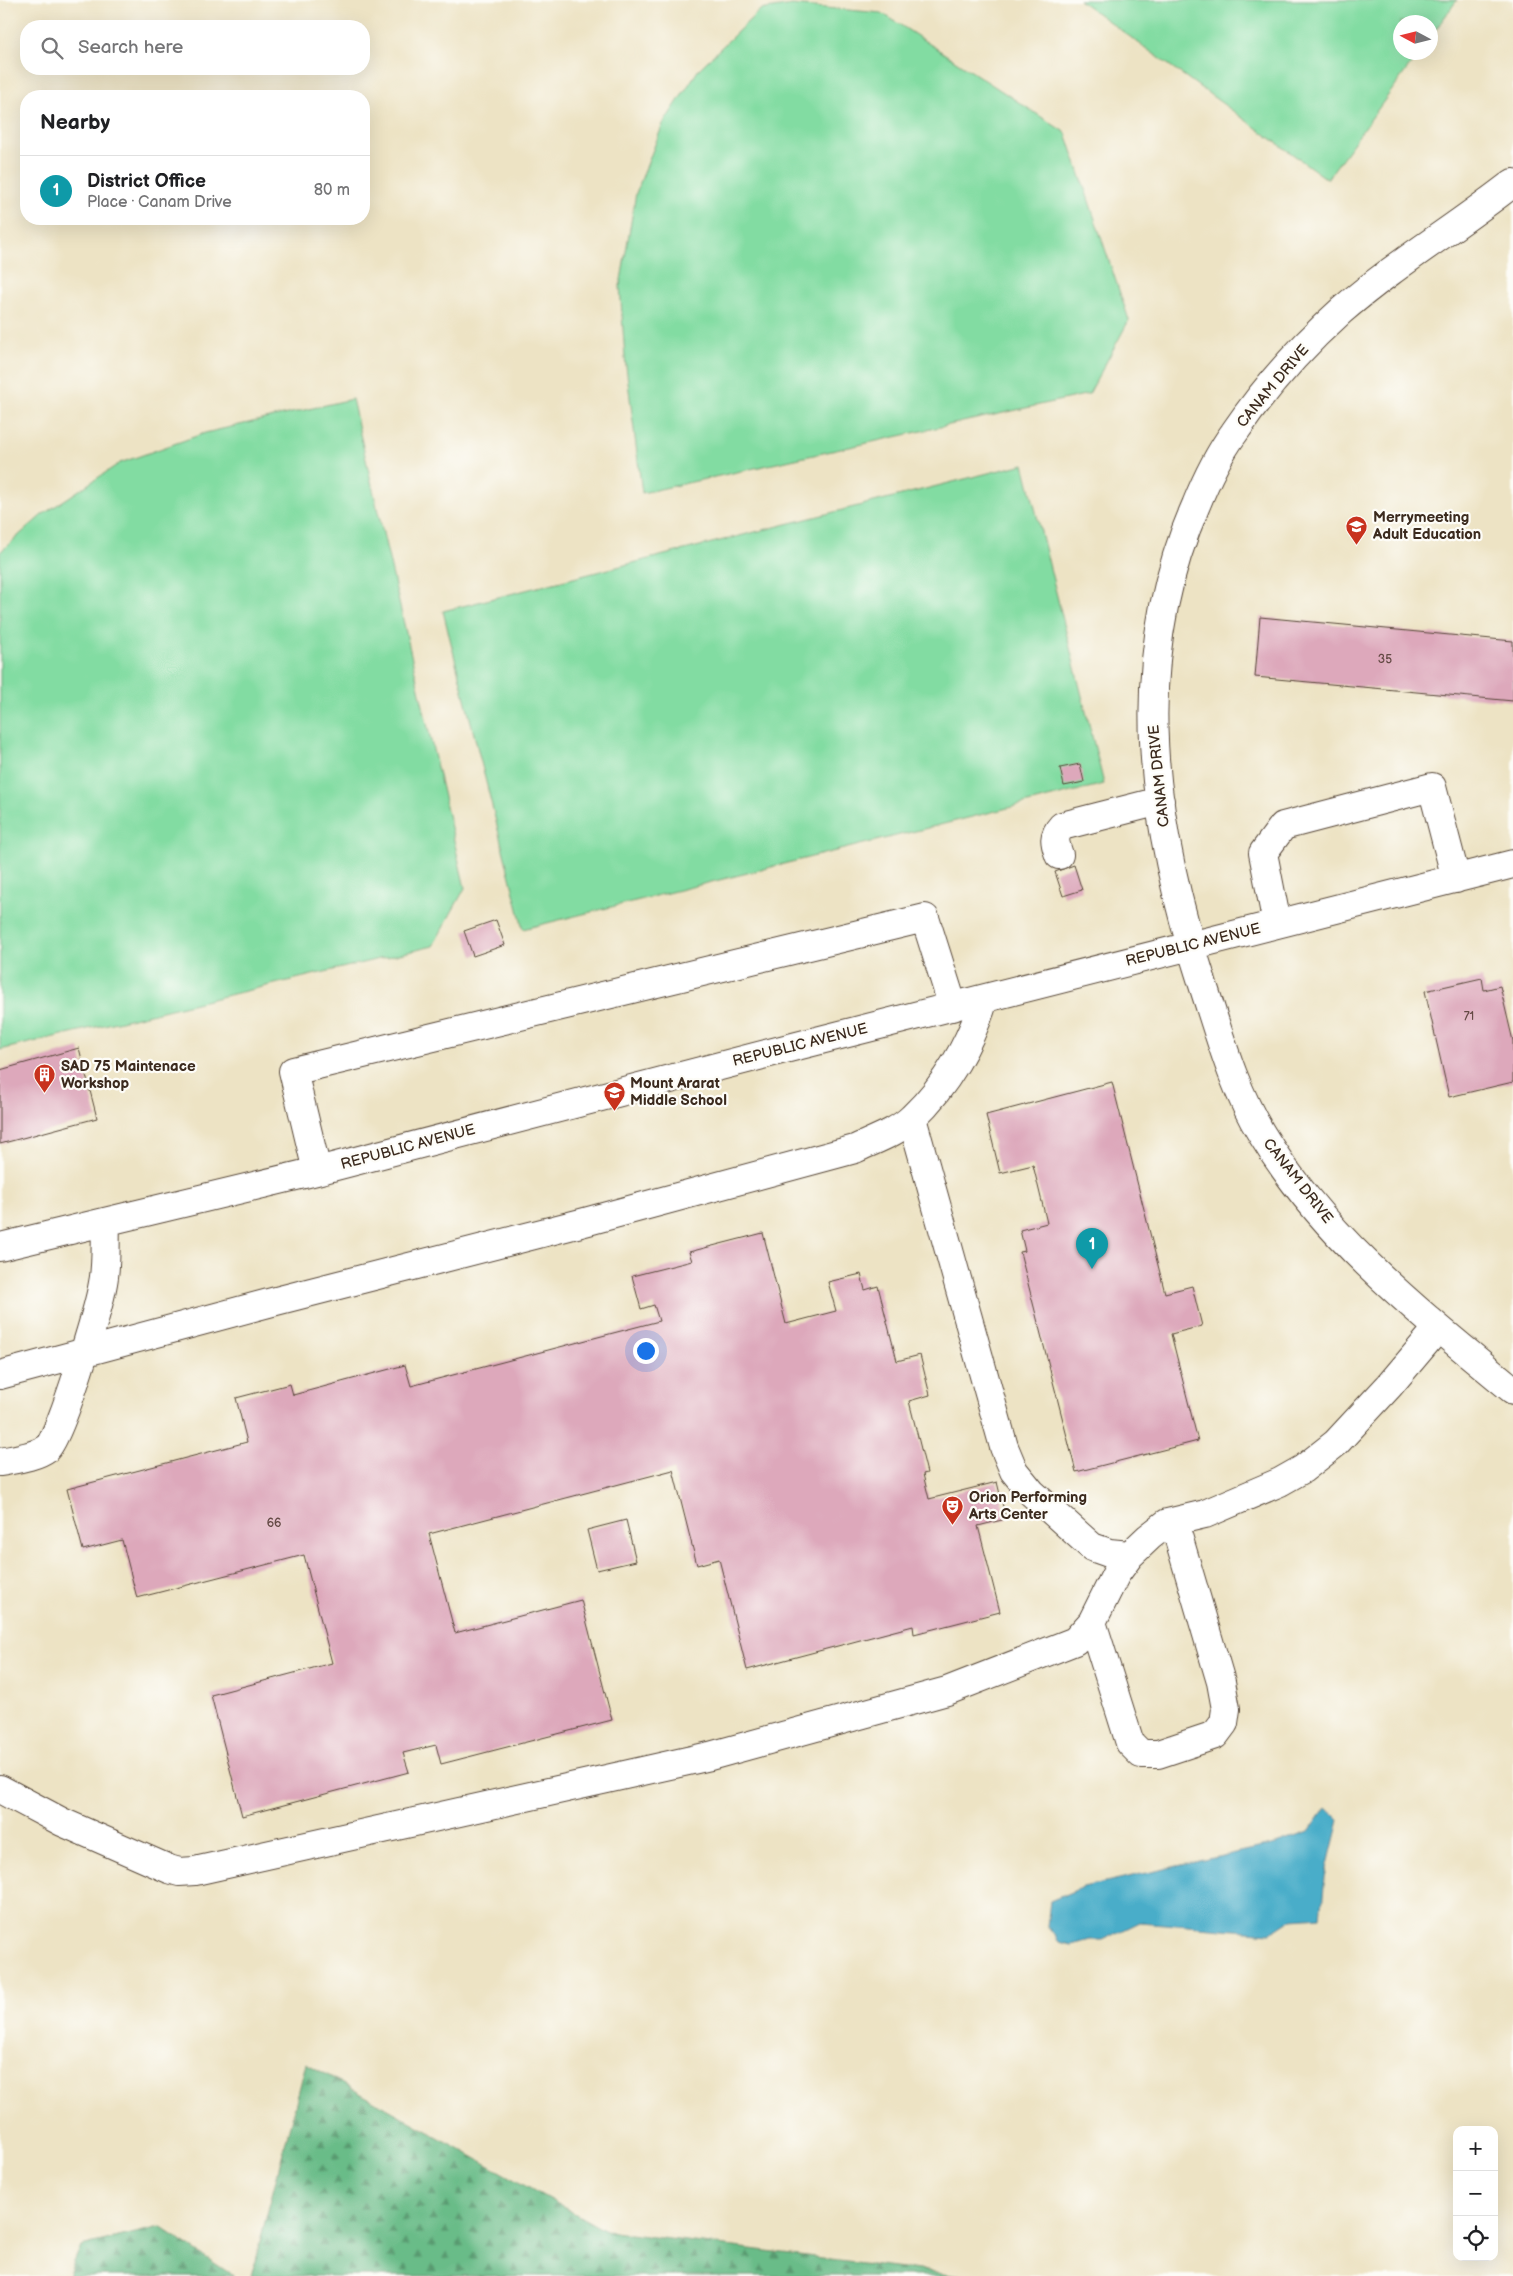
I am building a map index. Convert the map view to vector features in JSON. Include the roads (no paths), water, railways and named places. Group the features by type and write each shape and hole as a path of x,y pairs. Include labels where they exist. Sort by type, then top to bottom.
{"street":[{"name":"CANAM DRIVE","path":"1513,183 1342,311 1299,352 1269,386 1232,435 1206,482 1182,536 1164,602 1153,665 1152,724 1160,801 1176,890 1190,946 1230,1068 1260,1131 1290,1176 1321,1214 1370,1267 1438,1328 1513,1390"},
{"path":"1277,924 1263,853 1283,826 1432,787 1456,879"},
{"path":"1059,855 1054,841 1055,834 1062,826 1160,801"},
{"name":"REPUBLIC AVENUE","path":"0,1247 317,1171 1513,864"},
{"path":"317,1171 293,1071 925,918 953,1007"},
{"path":"0,1375 276,1301 582,1223 847,1151 888,1133 912,1118 958,1058 975,1028 984,999"},
{"path":"912,1118 1004,1447 1014,1471 1037,1498 1092,1547 1109,1553 1130,1555"},
{"path":"0,1462 38,1453 48,1447 60,1426 104,1282 106,1222"},
{"path":"0,1789 62,1822 169,1869 179,1872 195,1871 710,1756 947,1691 1075,1641 1092,1622 1104,1594 1130,1555 1166,1524 1205,1514 1280,1482 1303,1469 1336,1443 1390,1386 1438,1328"},
{"path":"1092,1622 1130,1743 1141,1754 1158,1754 1215,1735 1224,1723 1226,1710 1221,1682 1174,1522"}],"water":[{"path":"1326,1808 1339,1820 1325,1877 1321,1917 1292,1919 1271,1933 1140,1922 1103,1940 1090,1940 1072,1945 1059,1942 1047,1926 1050,1901 1083,1887 1276,1844 1309,1832"}],"place":[{"name":"Merrymeeting Adult Education","path":"1357,545"},
{"name":"SAD 75 Maintenace Workshop","path":"45,1094"},
{"name":"Mount Ararat Middle School","path":"614,1111"},
{"name":"District Office","path":"1092,1269"},
{"name":"Orion Performing Arts Center","path":"953,1525"}]}
